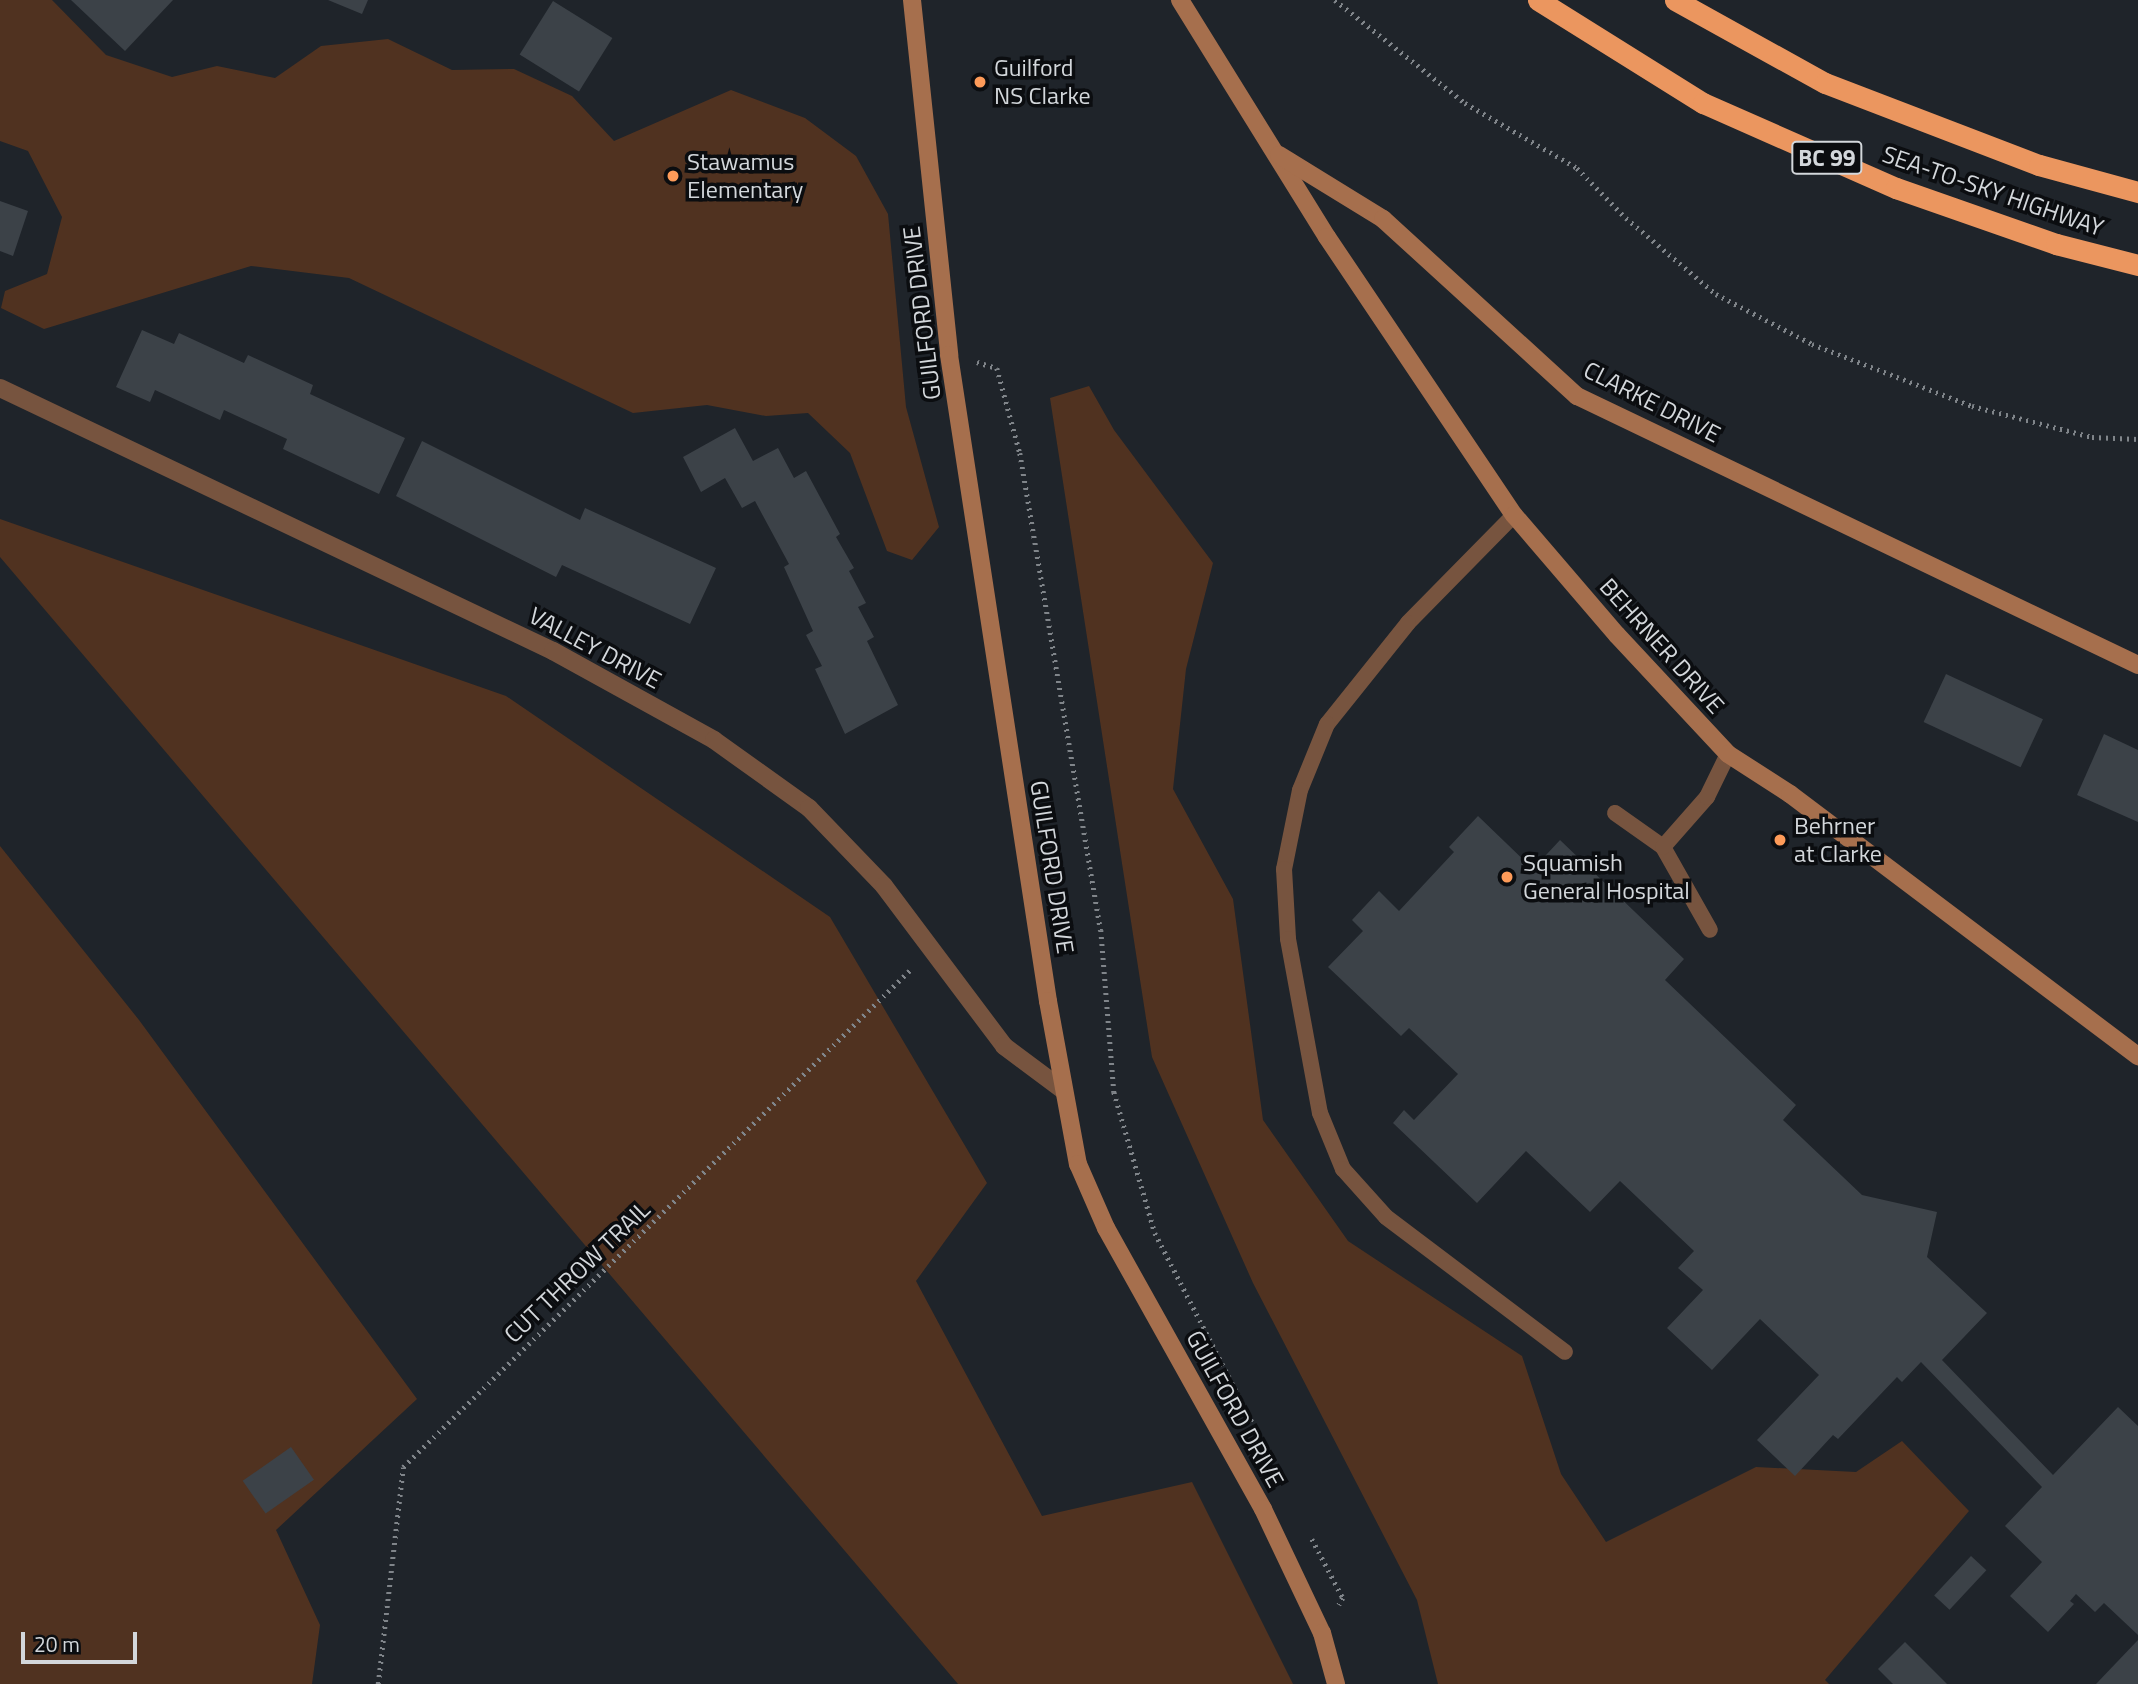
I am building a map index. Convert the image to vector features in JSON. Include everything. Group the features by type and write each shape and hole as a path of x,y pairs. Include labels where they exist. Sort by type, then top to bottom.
{"highway":[{"name":"SEA-TO-SKY HIGHWAY","path":"1538,0 1703,103 1896,188 2138,265"},
{"name":"SEA-TO-SKY HIGHWAY","path":"1675,0 1825,83 2039,165 2138,192"},
{"path":"2115,259 2138,259"}],"street":[{"name":"GUILFORD DRIVE","path":"912,0 950,355 1063,1090 1079,1164 1106,1228 1263,1509 1322,1633 1336,1684"},
{"name":"CLARKE DRIVE","path":"1180,0 1273,151 1382,219 1577,396 2138,665"},
{"name":"BEHRNER DRIVE","path":"1273,151 1514,514 1728,754 1790,794 2138,1056"},
{"name":"VALLEY DRIVE","path":"0,388 553,651 714,740 809,808 884,886 1003,1046 1063,1090"}],"lane":[{"path":"1514,514 1408,623 1327,724 1300,790 1284,869 1288,939 1320,1113 1343,1169 1386,1217 1565,1352"},
{"path":"1663,847 1707,797 1728,754"},
{"path":"1615,813 1663,847 1710,930"}],"path":[{"path":"1335,0 1465,103 1577,168 1626,218 1716,294 1812,344 1972,406 2092,437 2138,439"},
{"path":"950,355 997,368 1020,453 1101,930 1114,1092 1155,1233 1274,1464"},
{"name":"CUT THROW TRAIL","path":"377,1683 403,1467 931,949"},
{"path":"1305,1525 1343,1598 1322,1633"}],"shaded area":[{"path":"0,0 52,0 106,55 172,77 217,66 275,78 321,46 388,39 452,70 514,69 572,96 614,141 731,90 805,118 856,156 888,214 906,407 939,527 912,560 887,551 850,453 808,413 766,416 707,405 633,413 349,278 251,266 44,329 1,308 5,291 47,274 62,217 28,151 0,141"},
{"path":"1089,386 1114,430 1213,563 1186,669 1173,789 1233,899 1263,1120 1348,1241 1522,1356 1561,1474 1606,1542 1756,1467 1856,1472 1902,1441 1969,1511 1825,1680 1829,1684 1438,1684 1417,1600 1253,1283 1152,1057 1050,398"},
{"path":"0,519 506,696 830,917 987,1183 916,1281 1042,1516 1192,1482 1293,1684 958,1684 0,557"},
{"path":"0,846 139,1020 417,1399 276,1530 320,1625 312,1684 0,1684"}],"building":[{"path":"71,0 173,0 125,51"},
{"path":"328,0 368,0 362,14"},
{"path":"553,1 612,38 579,92 520,54"},
{"path":"0,201 28,211 13,256 0,251"},
{"path":"142,330 174,344 179,333 244,363 248,355 313,385 310,394 405,438 379,494 283,449 287,439 224,410 220,420 155,390 150,402 116,387"},
{"path":"735,428 753,461 778,448 794,478 806,471 840,534 836,537 854,568 849,571 866,603 858,607 874,637 867,641 898,705 845,734 815,669 822,666 806,635 813,631 784,567 789,564 755,501 742,508 725,478 701,492 683,457"},
{"path":"422,441 580,520 585,508 716,568 690,624 562,565 556,577 396,496"},
{"path":"1946,674 2043,719 2021,767 1924,722"},
{"path":"2104,734 2138,750 2138,822 2077,795"},
{"path":"1478,816 1533,869 1560,840 1684,959 1665,980 1796,1105 1783,1120 1862,1195 1937,1212 1927,1257 1987,1313 1942,1360 2053,1475 2118,1407 2138,1426 2138,1635 2104,1603 2095,1612 2076,1594 2070,1601 2074,1604 2048,1632 2010,1596 2042,1562 2005,1526 2042,1487 1921,1362 1902,1382 1897,1377 1838,1439 1833,1435 1795,1476 1757,1440 1819,1375 1760,1319 1712,1370 1667,1328 1703,1290 1678,1268 1694,1251 1620,1181 1590,1212 1526,1151 1477,1203 1393,1123 1404,1110 1414,1120 1458,1074 1409,1028 1401,1036 1328,967 1363,931 1352,920 1379,891 1399,911 1454,852 1449,847"},
{"path":"291,1447 314,1480 266,1514 243,1481"},
{"path":"1971,1556 1986,1570 1950,1610 1934,1595"},
{"path":"2138,1640 2138,1684 2096,1684"},
{"path":"1905,1642 1947,1684 1893,1684 1878,1669"}],"place":[{"name":"Guilford NS Clarke","path":"980,82"},
{"name":"Stawamus Elementary","path":"673,176"},
{"name":"Behrner at Clarke","path":"1780,840"},
{"name":"Squamish General Hospital","path":"1507,877"}]}
